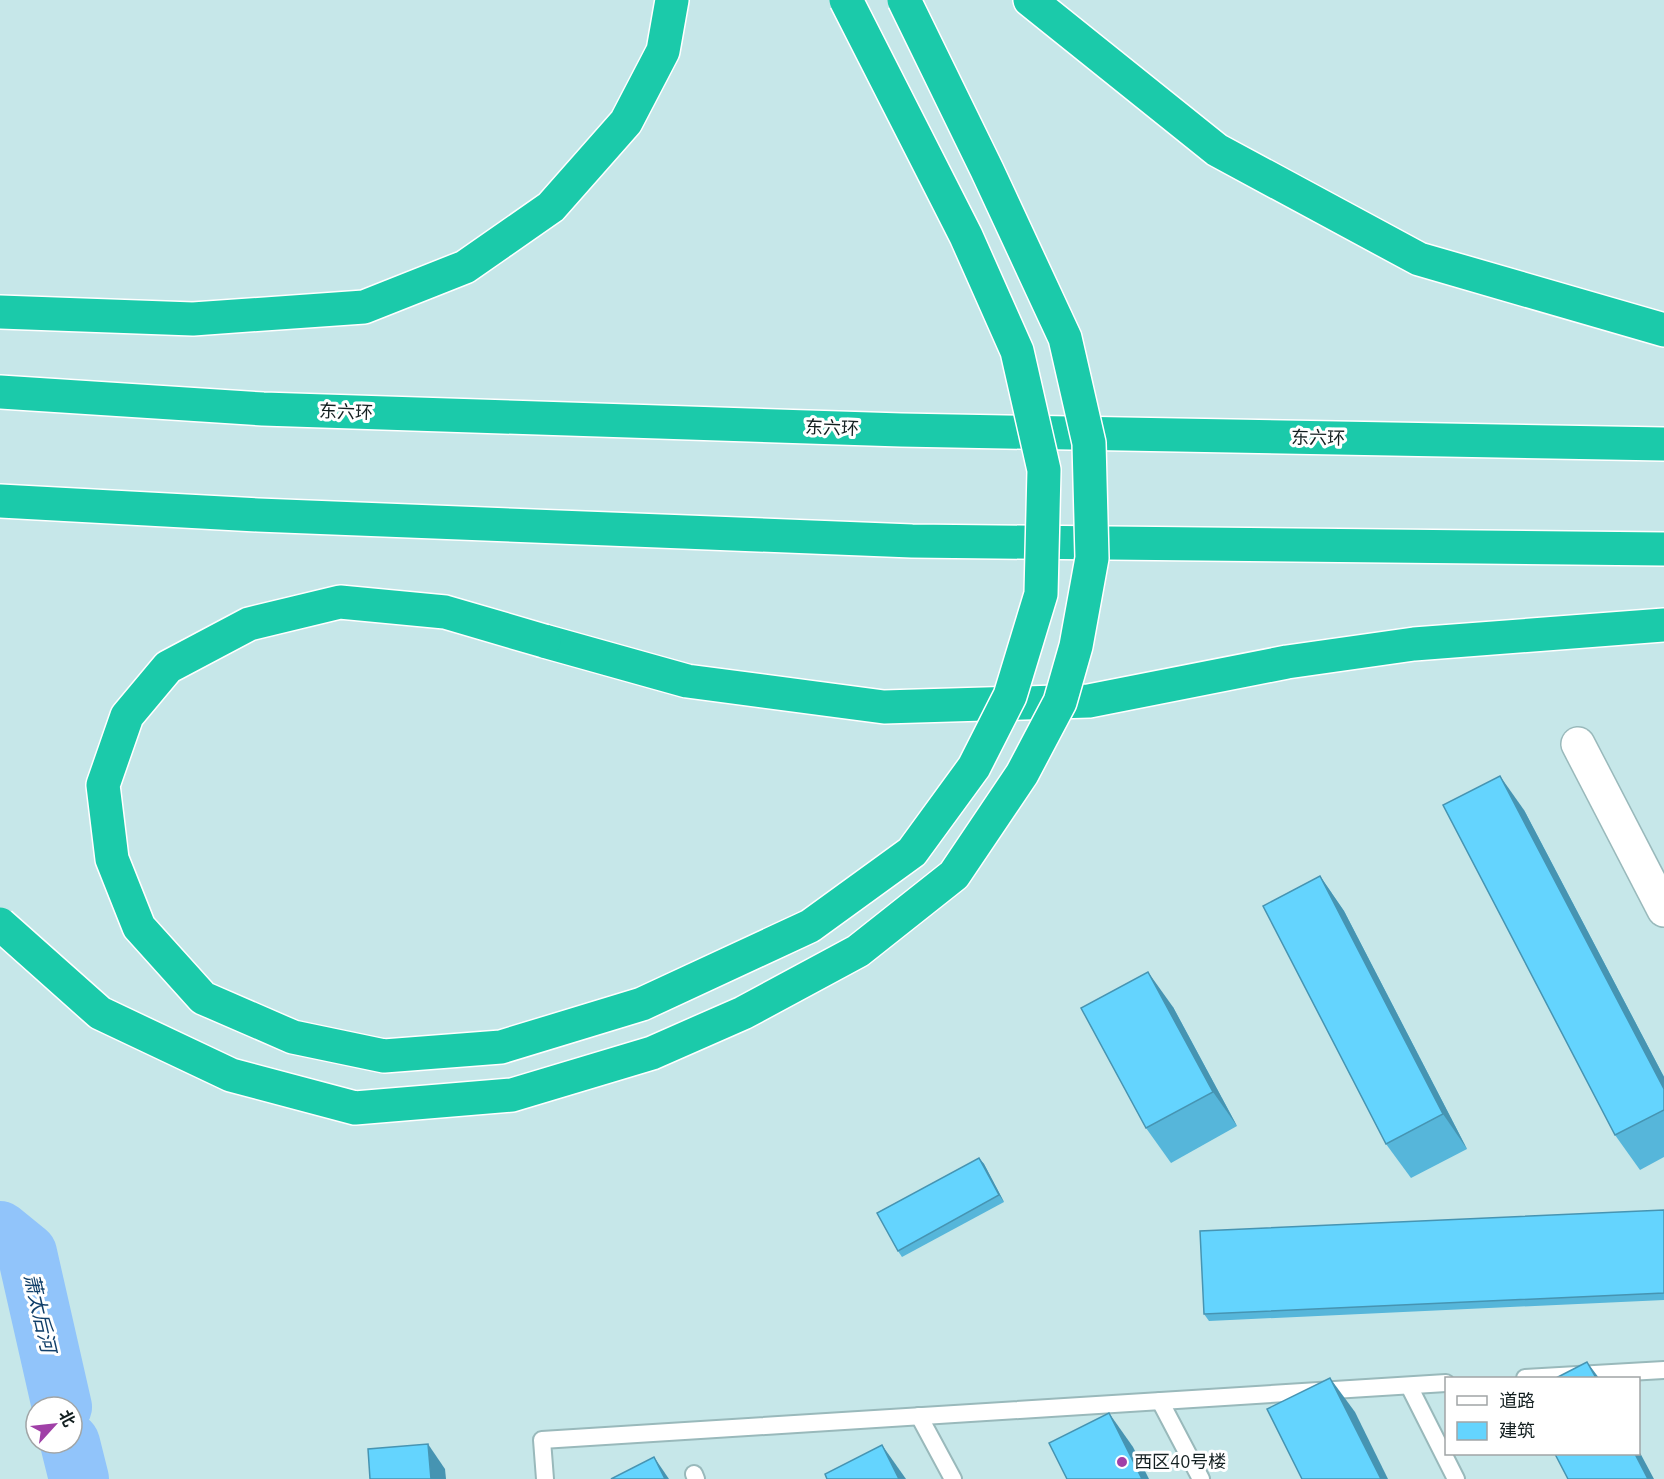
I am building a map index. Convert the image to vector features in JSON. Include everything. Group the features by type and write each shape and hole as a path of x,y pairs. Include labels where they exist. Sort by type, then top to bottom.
{"highway":[{"path":"0,312 193,319 364,307 465,267 551,207 626,122 663,51 672,0"},
{"path":"846,0 966,236 1017,351 1044,470 1041,594 1011,696 974,767 912,852 810,926 642,1004 501,1047 384,1056 293,1037 203,998 140,927 112,860 103,785 127,716 168,668 249,624 339,602 445,612 687,681 884,707 1089,701 1287,662 1414,644 1664,625"},
{"path":"0,924 100,1013 231,1075 356,1108 512,1095 652,1053 743,1013 858,951 954,875 1022,774 1060,702 1076,646 1092,558 1089,442 1065,338 987,170 904,0"},
{"path":"1030,0 1217,150 1419,259 1664,330"},
{"name":"东六环","path":"0,392 263,409 889,430 1664,444"},
{"path":"0,501 270,516 912,541 1664,549"}],"street":[{"path":"1578,744 1664,910"}],"lane":[{"path":"1542,1377 1664,1370"},
{"path":"545,1479 542,1440 1445,1383"},
{"path":"1409,1386 1456,1479"},
{"path":"1160,1401 1201,1479"},
{"path":"919,1416 952,1479"}],"building":[{"path":"1500,776 1664,1089 1664,1110 1615,1135 1443,805"},
{"path":"1320,876 1443,1114 1386,1144 1263,906"},
{"path":"1148,972 1213,1092 1146,1128 1081,1008"},
{"path":"979,1158 999,1195 898,1251 877,1213"},
{"path":"1664,1210 1664,1293 1204,1314 1200,1231"},
{"path":"1587,1362 1595,1377 1558,1377"},
{"path":"1330,1378 1381,1479 1302,1479 1267,1409"},
{"path":"1109,1413 1142,1479 1067,1479 1049,1443"},
{"path":"428,1444 431,1479 370,1479 368,1449"},
{"path":"882,1445 899,1479 827,1479 825,1474"},
{"path":"1556,1455 1636,1455 1648,1479 1568,1479"},
{"path":"654,1457 665,1479 611,1479"}],"waterway":[{"name":"萧太后河","path":"0,1231 27,1253 59,1395"},
{"name":"萧太后河","path":"73,1455 79,1479"}],"place":[{"name":"西区40号楼","path":"1122,1462"}]}
